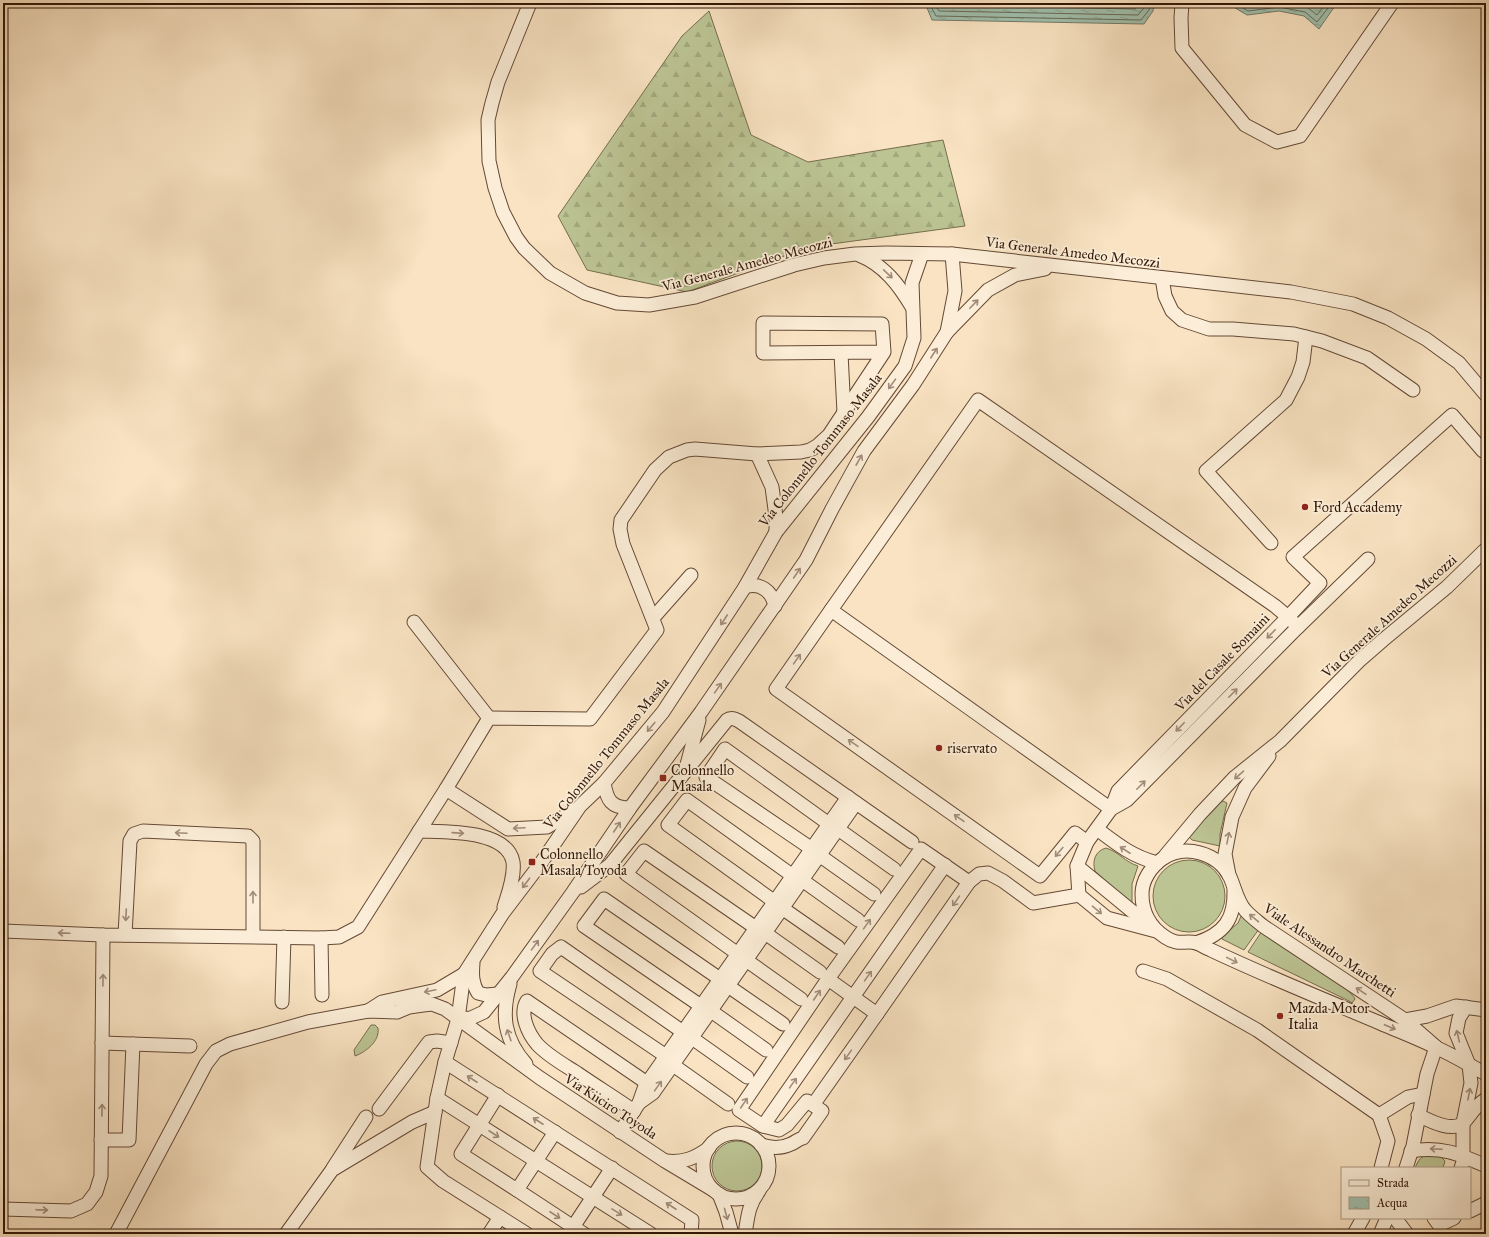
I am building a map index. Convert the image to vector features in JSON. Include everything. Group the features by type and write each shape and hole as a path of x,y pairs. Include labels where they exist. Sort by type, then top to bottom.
{"street":[{"name":"Via Generale Amedeo Mecozzi","path":"530,3 498,82 492,103 488,120 489,161 495,188 509,225 524,248 550,273 585,293 617,303 649,305 695,297 794,265 824,258 855,254 952,254 1291,292 1354,304 1388,318 1426,339 1459,363 1486,395"},
{"path":"1182,3 1182,48 1245,125 1277,142 1300,136 1392,3"},
{"path":"855,254 867,259 887,273 896,282 914,309"},
{"name":"Via Colonnello Tommaso Masala","path":"500,1217 443,1181 427,1167 437,1098 445,1062 458,1020 464,974 503,912 541,863 580,806 604,783 663,712 745,587 776,532 868,417 905,366 914,338 912,283 922,254"},
{"path":"946,332 955,291 952,254"},
{"path":"458,1020 471,1018 484,1012 512,977 573,892 630,808 700,712 806,560 864,451 913,385 946,332 988,290 1015,275 1056,266"},
{"path":"1162,278 1165,296 1172,311 1182,320 1209,329 1233,329 1294,334 1322,341 1367,358 1413,390"},
{"path":"489,718 590,719 657,630 624,544 620,529 621,520 626,511 655,470 669,457 687,450 695,449 757,454 801,452 810,450 824,441 884,352 882,324 763,323 763,353 884,352"},
{"path":"1271,543 1206,471 1286,400 1298,377 1303,362 1306,337"},
{"path":"841,353 844,413"},
{"path":"1087,842 1075,834 1040,876 776,689 978,400 1269,602 1288,618 1320,583 1294,557 1452,415 1483,451"},
{"path":"757,454 772,487 776,517 776,532"},
{"name":"Via Generale Amedeo Mecozzi","path":"1231,883 1225,854 1232,817 1245,788 1280,742 1360,660 1447,587 1486,549"},
{"path":"1298,627 1368,559"},
{"path":"652,618 691,574"},
{"path":"745,587 753,585 763,588 771,596 775,606"},
{"path":"761,1145 772,1148 784,1146 792,1143 798,1138 803,1138 815,1106 969,882 979,874 988,873 1003,881 1033,903 1079,895 1077,866 1087,842 1111,809 831,610"},
{"name":"Via del Casale Somaini","path":"1288,618 1298,627 1127,800 1111,809 1118,791 1288,618"},
{"path":"414,622 489,718"},
{"path":"685,772 700,712"},
{"path":"3,931 103,935 339,938 358,927 446,789 489,718"},
{"path":"573,892 610,865 729,718 739,721 912,842"},
{"name":"Via Generale Amedeo Mecozzi","path":"1161,860 1200,814 1235,777 1280,742"},
{"path":"874,894 706,777 725,749 894,869"},
{"path":"604,783 609,800 622,808 630,808"},
{"path":"446,789 508,829 547,827 580,806"},
{"path":"838,947 668,825 687,800 858,920"},
{"path":"637,1107 654,1093 669,1061 852,800"},
{"path":"1097,829 1127,851 1142,859 1161,860"},
{"path":"125,935 130,841 134,834 143,831 248,836 253,842 253,936"},
{"path":"419,831 474,834 492,839 506,849 511,856 513,863 512,874 503,912"},
{"path":"815,1106 794,1118 784,1128 779,1130 763,1126 739,1110 824,975 921,849 969,882"},
{"path":"801,999 626,874 644,851 760,930 877,1014"},
{"name":"Viale Alessandro Marchetti","path":"1147,920 1142,904 1142,892 1149,872 1161,860 1176,853 1187,851 1209,856 1221,865 1244,910 1263,926 1405,1020 1436,1047"},
{"path":"763,1126 945,865"},
{"name":"Viale Alessandro Marchetti","path":"1077,866 1133,912 1147,920 1156,931 1166,938 1174,942 1196,943 1238,963 1436,1047 1486,1074"},
{"path":"1196,943 1216,935 1227,922 1231,914 1234,901 1231,883"},
{"name":"Viale Alessandro Marchetti","path":"1079,895 1108,918 1156,931"},
{"path":"766,1050 584,926 604,899 783,1024"},
{"path":"3,1209 71,1211 87,1204 96,1192 101,1176 103,935"},
{"path":"282,1002 284,937"},
{"path":"321,938 322,995"},
{"path":"728,1104 540,971 546,961 561,947 747,1078"},
{"path":"473,961 473,986 478,993 486,995 498,994"},
{"path":"1143,971 1167,979 1257,1030 1379,1115 1388,1141 1381,1167"},
{"path":"116,1234 206,1064 216,1051 230,1044 308,1022 368,1011 382,1002 437,990 464,974"},
{"name":"Via Kiiciro Toyoda","path":"512,977 505,1000 505,1016 508,1033 513,1046 524,1061 540,1078"},
{"path":"637,1107 558,1060 538,1045 528,1031 525,1021 525,1004 527,1001 647,1083"},
{"name":"Via Kiiciro Toyoda","path":"368,1011 397,1012 409,1007 432,1004 445,1009 458,1020 540,1078 620,1132 717,1193"},
{"path":"1405,1020 1427,1016 1456,1006 1486,1010"},
{"path":"1462,1162 1463,1123 1471,1083 1469,1065 1456,1033 1459,1018 1466,1007"},
{"path":"378,1109 429,1042 437,1041 451,1044"},
{"path":"102,1043 190,1046"},
{"path":"101,1140 129,1140 133,1044"},
{"path":"1406,1167 1427,1074 1436,1047"},
{"path":"620,1132 637,1107 647,1083 669,1061"},
{"path":"445,1062 692,1220 691,1234"},
{"path":"1379,1115 1408,1097 1423,1094"},
{"path":"498,1095 461,1154 579,1230 592,1197 612,1168"},
{"path":"437,1098 651,1234"},
{"path":"1418,1115 1434,1123 1450,1127 1463,1123 1478,1103 1486,1099"},
{"path":"332,1170 412,1122 435,1112"},
{"path":"286,1234 332,1170 366,1117"},
{"path":"517,1190 555,1132"},
{"path":"665,1161 686,1161 699,1155 718,1139 731,1134 748,1136 758,1141 768,1158 769,1169 766,1181 752,1200 748,1209 745,1234"},
{"path":"709,1148 704,1159 705,1176 709,1184 717,1193 726,1212 732,1234"},
{"path":"1411,1151 1424,1149 1443,1150 1462,1162 1486,1166"},
{"path":"717,1193 729,1198 741,1199 750,1196 759,1190"},
{"path":"1471,1210 1486,1203"},
{"path":"489,1234 500,1217 527,1234"},
{"path":"1354,1234 1362,1219"},
{"path":"1380,1234 1388,1219"},
{"path":"1396,1219 1407,1234"},
{"path":"1437,1224 1451,1219"}],"green space":[{"path":"709,11 751,135 808,162 943,140 965,226 809,247 687,292 587,270 558,216 682,36"},
{"path":"1223,801 1227,803 1220,834 1220,846 1192,840 1189,837 1204,819"},
{"path":"1106,848 1138,866 1132,884 1132,905 1095,871 1095,857 1099,851"},
{"path":"1189,860 1209,866 1219,876 1225,896 1219,916 1209,926 1189,932 1169,926 1159,916 1153,896 1159,876 1169,866"},
{"path":"1242,914 1259,929 1244,950 1222,939 1222,937 1238,923"},
{"path":"1262,931 1313,964 1341,985 1355,999 1352,1003 1248,952"},
{"path":"371,1025 375,1025 378,1028 375,1042 364,1052 355,1056 354,1050"},
{"path":"732,1141 742,1141 755,1148 762,1161 762,1171 755,1184 742,1191 732,1191 723,1187 716,1180 712,1171 712,1161 716,1152 723,1145"},
{"path":"1436,1154 1441,1157 1445,1161 1443,1167 1416,1167 1422,1157"}],"water":[{"path":"925,3 1154,3 1153,11 1144,24 932,20"},
{"path":"1227,3 1337,3 1319,29 1304,16 1279,11 1247,15"}],"place":[{"name":"Ford Accademy","path":"1305,507"},
{"name":"riservato","path":"939,748"},
{"name":"Colonnello Masala","path":"663,778"},
{"name":"Colonnello Masala/Toyoda","path":"532,862"},
{"name":"Mazda Motor Italia","path":"1280,1016"}]}
